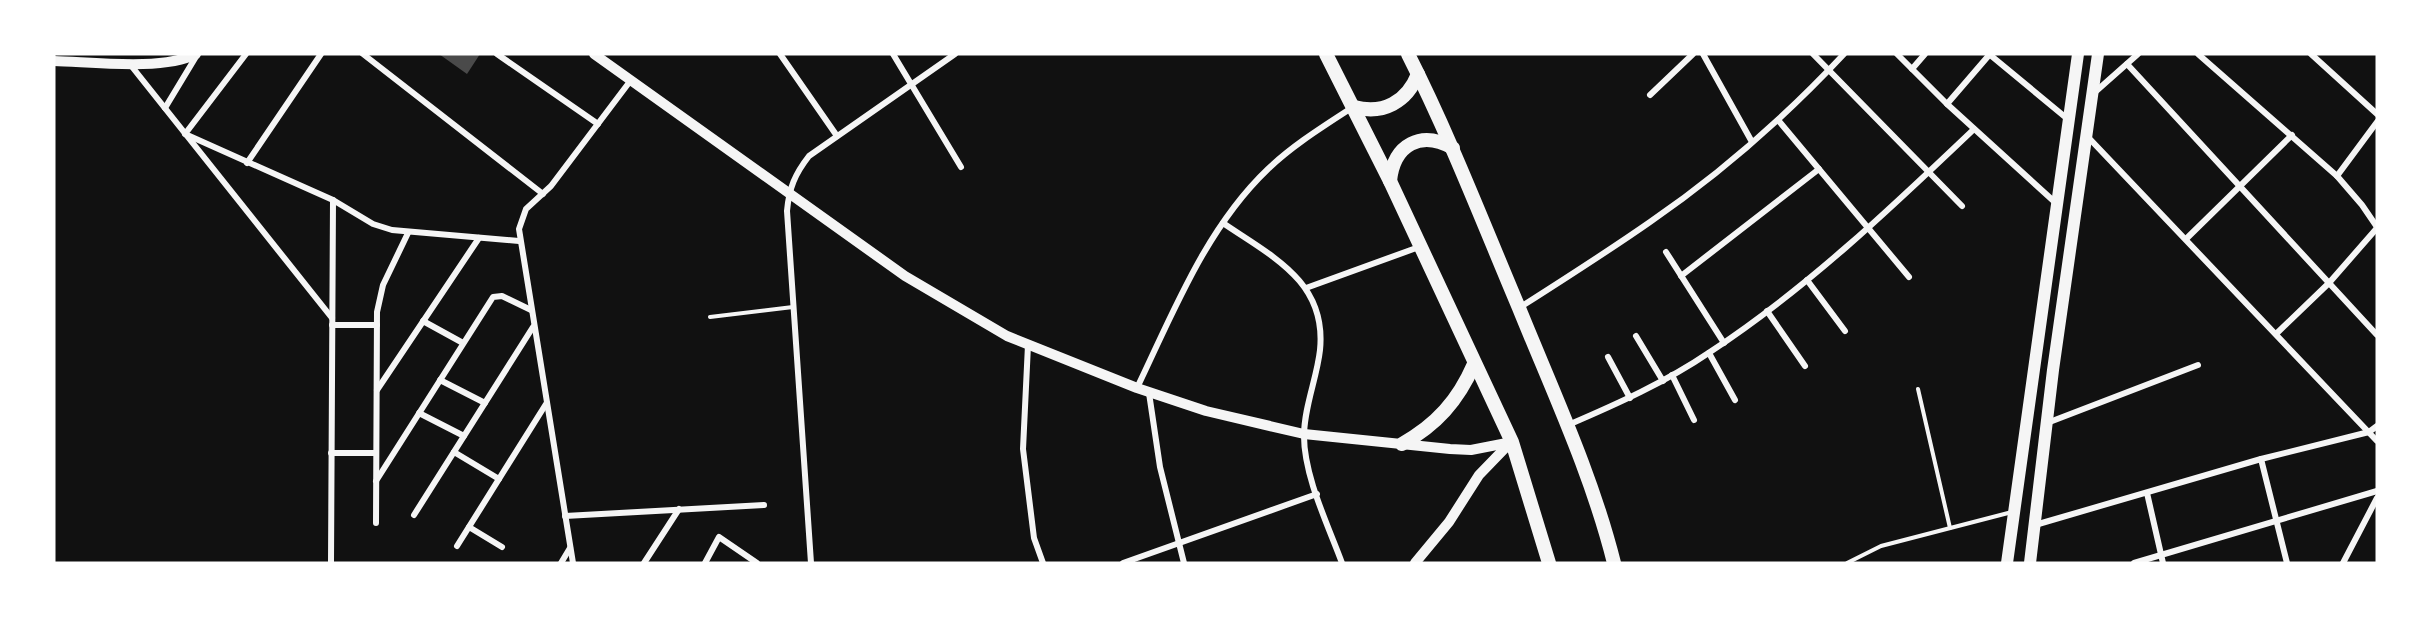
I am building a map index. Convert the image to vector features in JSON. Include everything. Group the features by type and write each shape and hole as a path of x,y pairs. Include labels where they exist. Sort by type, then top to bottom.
{"highway":[{"path":"1326,54 1390,181 1512,442 1549,563"},
{"path":"1408,54 1453,148 1568,425 1614,563"},
{"path":"1354,107 1374,110 1393,105 1409,92 1418,74"},
{"path":"1390,181 1392,166 1399,153 1411,144 1425,140 1440,141 1453,148"},
{"path":"1401,444 1421,434 1446,411 1465,385 1474,364"}],"main road":[{"path":"2030,563 2098,54"},
{"path":"2007,563 2070,121 2076,55"}],"street":[{"path":"54,61 171,63 197,54"},
{"path":"165,108 197,54"},
{"path":"185,134 246,54"},
{"path":"247,163 321,54"},
{"path":"363,54 543,194"},
{"path":"497,54 598,124"},
{"path":"594,54 905,276 986,326 1028,345 1149,393 1206,411 1304,434 1471,450 1512,442"},
{"path":"780,54 837,136"},
{"path":"893,54 961,167"},
{"path":"811,563 787,211 789,192 796,173 809,156 955,54"},
{"path":"1650,95 1693,54"},
{"path":"1703,54 1752,142"},
{"path":"1813,54 1962,206"},
{"path":"1519,309 1651,222 1778,120 1844,54"},
{"path":"1897,54 1947,104 2058,205"},
{"path":"1912,69 1925,54"},
{"path":"1947,104 1990,54 2070,121"},
{"path":"2092,95 2138,54"},
{"path":"2311,54 2377,114"},
{"path":"2201,55 2337,176 2362,205 2377,228 2329,283 2276,334"},
{"path":"129,63 332,321 377,325"},
{"path":"2127,64 2377,335"},
{"path":"573,563 519,241 521,219 631,80"},
{"path":"1137,388 1191,274 1233,209 1268,170 1304,140 1354,107"},
{"path":"1778,120 1909,277"},
{"path":"2337,176 2377,122"},
{"path":"1568,425 1663,381 1724,343 1807,280 1974,129"},
{"path":"185,134 333,200 373,224 408,232 519,241"},
{"path":"2086,135 2377,441"},
{"path":"2186,239 2292,135"},
{"path":"1681,276 1819,169"},
{"path":"331,563 333,200"},
{"path":"1223,224 1291,270 1306,288 1317,309 1320,348 1304,434 1305,455 1342,563"},
{"path":"376,523 377,312 383,285 408,232"},
{"path":"376,391 479,238"},
{"path":"1306,288 1419,247"},
{"path":"1666,252 1724,343"},
{"path":"1807,280 1845,331"},
{"path":"376,481 493,297 502,296 531,310"},
{"path":"1767,311 1806,366"},
{"path":"423,321 463,343"},
{"path":"414,515 533,327"},
{"path":"1636,336 1663,381"},
{"path":"1028,345 1023,449 1034,538 1043,563"},
{"path":"1709,353 1735,400"},
{"path":"1608,357 1630,398"},
{"path":"2047,423 2198,365"},
{"path":"1672,375 1694,420"},
{"path":"440,380 485,403"},
{"path":"1149,393 1160,467 1184,563"},
{"path":"457,546 546,404"},
{"path":"419,413 464,436"},
{"path":"2034,525 2261,459 2369,432 2377,426"},
{"path":"1415,563 1449,522 1479,475 1512,442"},
{"path":"454,452 499,479"},
{"path":"331,453 376,453"},
{"path":"2261,459 2287,563"},
{"path":"2134,563 2162,559 2377,491"},
{"path":"2147,493 2162,559"},
{"path":"1123,563 1317,494"},
{"path":"2343,563 2377,498"},
{"path":"565,516 764,505"},
{"path":"644,563 679,509"},
{"path":"469,527 502,547"},
{"path":"705,563 719,537 757,563"},
{"path":"561,563 570,547"}],"lane":[{"path":"710,317 793,307"},
{"path":"1918,389 1950,528"},
{"path":"1847,563 1881,546 2013,512"}],"building":[{"path":"439,54 480,54 467,74"}]}
